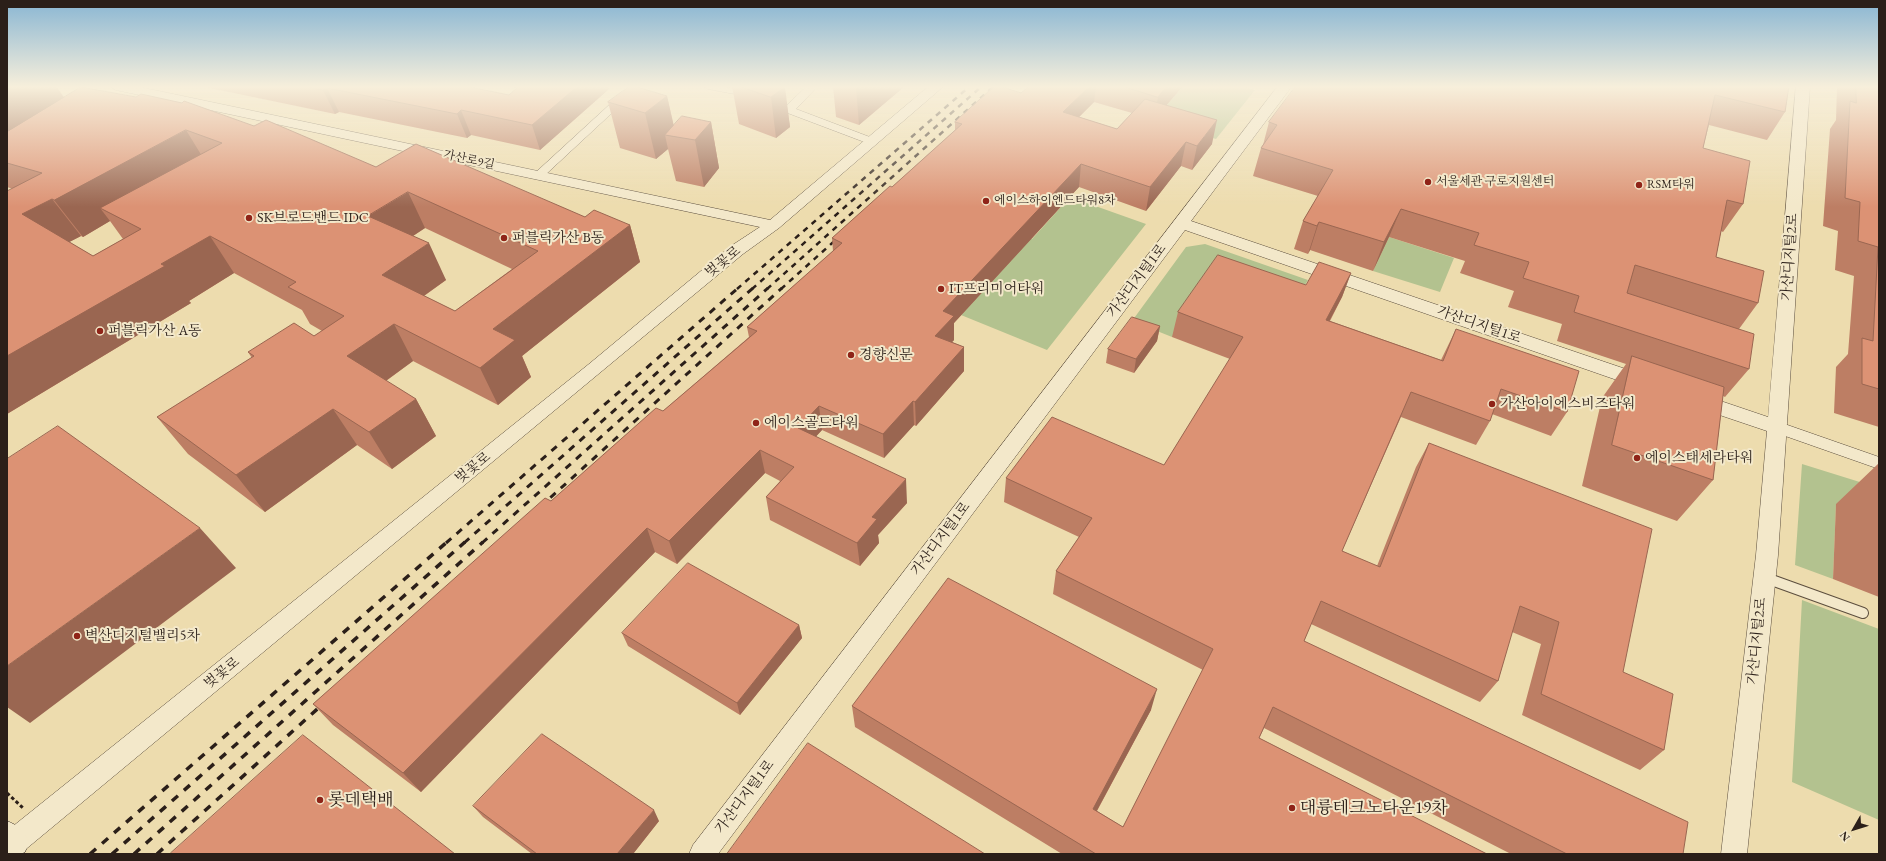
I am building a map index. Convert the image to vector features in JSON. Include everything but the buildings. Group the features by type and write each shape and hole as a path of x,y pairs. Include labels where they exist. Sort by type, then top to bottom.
{"street":[{"name":"가산로9길","path":"300,126 773,225"},
{"path":"539,176 593,126"},
{"path":"831,126 871,141"},
{"name":"벚꽃로","path":"10,842 589,373 737,250 773,225 889,126"},
{"name":"가산디지털1로","path":"702,854 1254,126"},
{"name":"가산디지털2로","path":"1734,854 1763,577 1767,555 1800,126"},
{"name":"가산디지털1로","path":"1181,223 1656,386"},
{"path":"1678,394 1879,463"}],"lane":[{"path":"1763,577 1863,613"}],"green space":[{"path":"1174,126 1226,126 1216,139"},
{"path":"1070,197 1146,224 1047,350 961,315 1014,233 1032,239"},
{"path":"1389,237 1454,258 1440,292 1373,271"},
{"path":"1205,244 1308,280 1292,307 1172,337 1132,321 1186,247"},
{"path":"1802,464 1879,488 1836,505 1833,579 1795,565"},
{"path":"1802,600 1879,629 1879,820 1792,782"}],"railway":[{"path":"737,289 924,126"},
{"path":"752,289 936,126"},
{"path":"767,289 949,126"},
{"path":"781,289 840,236"},
{"path":"446,543 738,288"},
{"path":"464,543 753,288"},
{"path":"482,543 768,288"},
{"path":"540,507 782,288"},
{"path":"90,854 447,542"},
{"path":"112,854 465,542"},
{"path":"134,854 483,542"},
{"path":"157,854 325,702"}],"place":[{"name":"서울세관 구로지원센터","path":"1428,182"},
{"name":"RSM타워","path":"1639,185"},
{"name":"에이스하이엔드타워8차","path":"986,201"},
{"name":"SK브로드밴드 IDC","path":"249,218"},
{"name":"퍼블릭가산 B동","path":"504,238"},
{"name":"IT프리미어타워","path":"941,289"},
{"name":"퍼블릭가산 A동","path":"100,331"},
{"name":"경향신문","path":"851,355"},
{"name":"가산아이에스비즈타워","path":"1492,404"},
{"name":"에이스골드타워","path":"756,423"},
{"name":"에이스태세라타워","path":"1637,458"},
{"name":"벽산디지털밸리5차","path":"77,636"},
{"name":"롯데택배","path":"320,800"},
{"name":"대륭테크노타운19차","path":"1292,808"}]}
